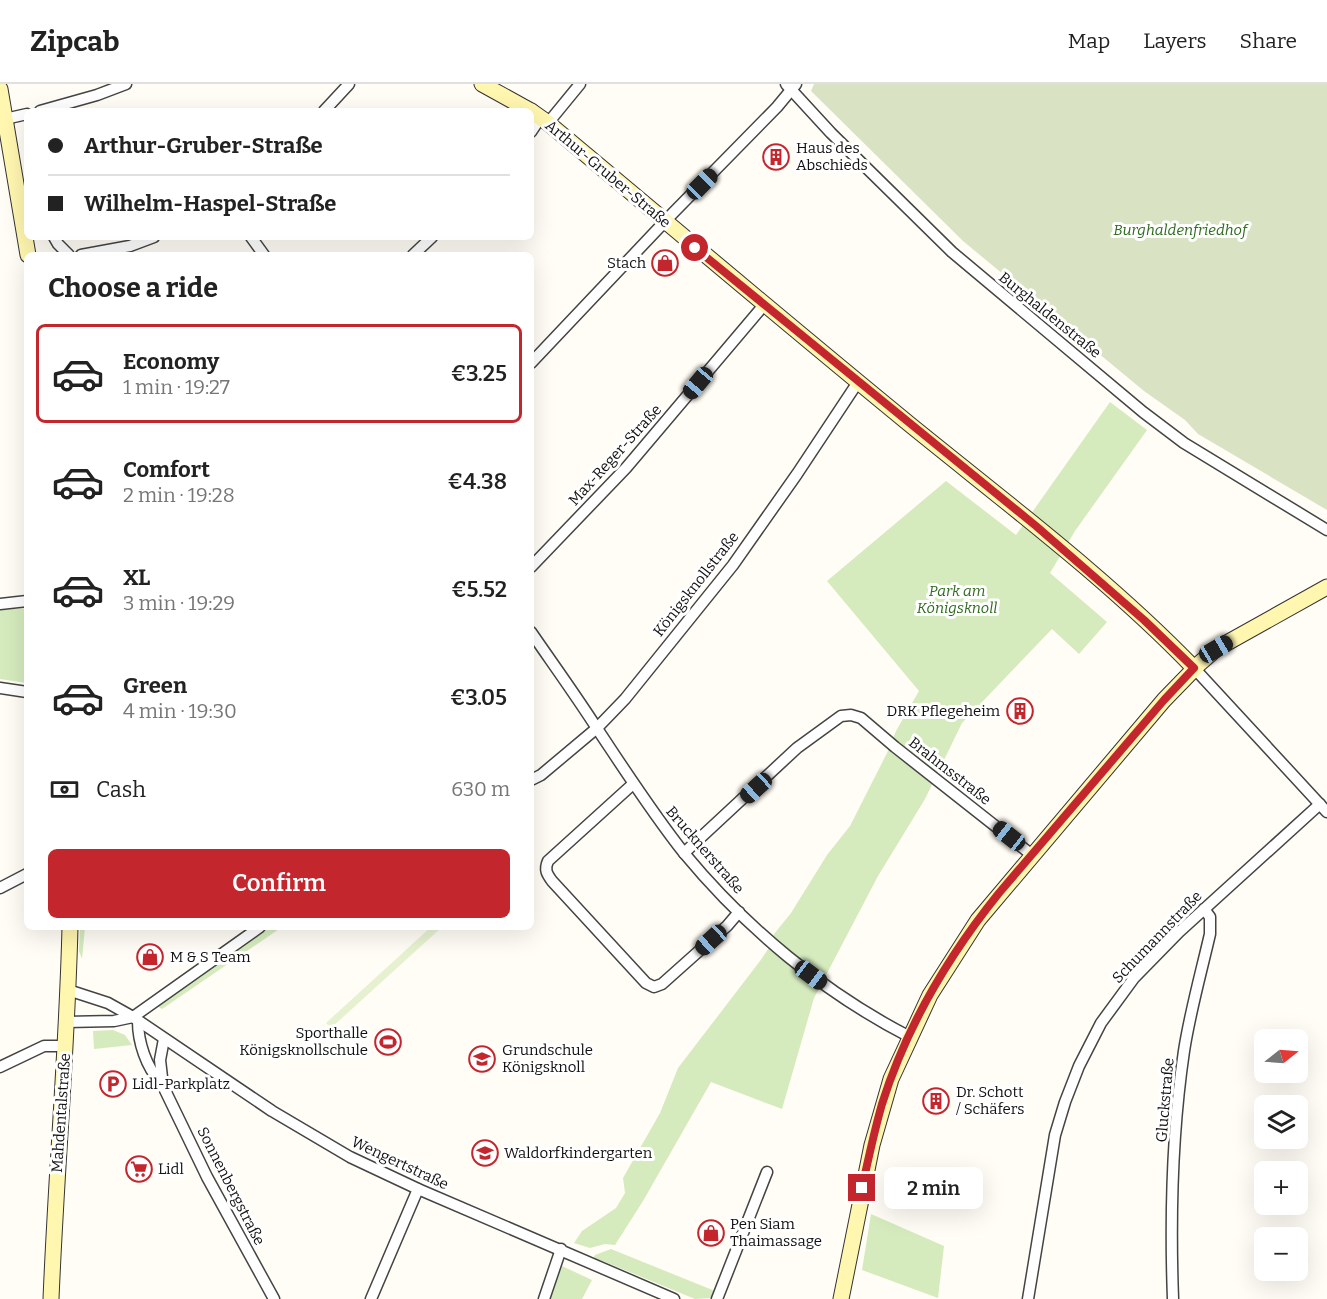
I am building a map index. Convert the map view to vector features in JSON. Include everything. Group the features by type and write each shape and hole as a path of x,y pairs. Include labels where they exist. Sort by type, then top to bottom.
{"street":[{"path":"51,108 126,84"},
{"path":"327,108 349,84"},
{"name":"Arthur-Gruber-Straße","path":"482,84 524,108"},
{"path":"538,116 580,84"},
{"path":"534,360 791,86"},
{"name":"Burghaldenstraße","path":"791,86 952,252 1143,412 1184,443 1327,530"},
{"path":"0,89 24,231"},
{"path":"5,119 24,115"},
{"name":"Arthur-Gruber-Straße","path":"538,116 858,382 1036,526 1139,615 1194,668 1324,808"},
{"path":"56,240 66,252"},
{"path":"97,252 130,246 146,240"},
{"path":"416,252 429,240"},
{"name":"Max-Reger-Straße","path":"534,564 626,468 764,304"},
{"name":"Königsknollstraße","path":"534,778 597,728 625,699 733,565 858,382"},
{"path":"841,1299 862,1188 879,1115 891,1079 930,995 978,920 1164,700 1194,668 1216,649 1327,587"},
{"path":"0,604 24,601"},
{"name":"Brucknerstraße","path":"534,636 633,784 684,853 739,912 811,975 843,999 910,1037"},
{"path":"0,688 24,692"},
{"name":"Brahmsstraße","path":"684,853 797,748 841,716 851,715 861,718 1032,855"},
{"path":"633,784 548,861 545,867 546,873 552,881 646,983 654,987 662,984 727,926 739,912"},
{"name":"Schumannstraße","path":"1028,1299 1055,1135 1079,1066 1101,1023 1134,978 1204,909 1324,808"},
{"path":"0,888 24,876"},
{"name":"Gluckstraße","path":"1173,1299 1172,1218 1176,1122 1184,1050 1210,934 1210,917 1204,909"},
{"name":"Mahdentalstraße","path":"51,1299 66,1046 70,930"},
{"path":"66,1022 91,1023 136,1019 256,930"},
{"name":"Wengertstraße","path":"68,990 108,1003 136,1019 309,1135 373,1169 673,1299"},
{"name":"Sonnenbergstraße","path":"136,1019 138,1036 153,1072 164,1086 207,1177 274,1299"},
{"name":"Sonnenbergstraße","path":"164,1039 160,1060 164,1086"},
{"path":"0,1067 44,1046 66,1046"},
{"path":"717,1299 767,1172"},
{"path":"371,1299 418,1189"},
{"path":"544,1299 561,1250"}],"green space":[{"name":"Burghaldenfriedhof","path":"814,84 1327,84 1327,510 1198,434 1185,420 1144,391 963,241 811,91"},
{"name":"Park am Königsknoll","path":"1110,402 1147,430 1075,531 1050,573 1107,622 1079,654 1052,629 962,723 925,799 878,876 814,998 782,1109 711,1082 615,1245 605,1244 590,1248 574,1243 582,1231 616,1208 625,1193 623,1178 660,1113 678,1068 760,961 769,948 774,934 791,913 827,855 850,826 896,731 919,691 827,581 946,481 1016,535"},
{"path":"24,608 24,683 0,679 0,610"},
{"path":"80,930 85,930 82,959 79,951"},
{"path":"266,930 278,930 162,1009 157,1006"},
{"path":"428,930 439,930 331,1028 326,1023"},
{"path":"113,1030 125,1035 132,1045 94,1049 93,1031"},
{"path":"871,1214 944,1246 938,1298 862,1270"},
{"path":"611,1249 715,1291 712,1298 695,1299 593,1259 595,1255"},
{"path":"562,1266 592,1280 582,1299 550,1299"}],"place":[{"name":"Haus des Abschieds","path":"776,157"},
{"name":"Stach","path":"665,263"},
{"name":"DRK Pflegeheim","path":"1020,711"},
{"name":"M & S Team","path":"150,957"},
{"name":"Sporthalle Königsknollschule","path":"388,1042"},
{"name":"Grundschule Königsknoll","path":"482,1059"},
{"name":"Lidl-Parkplatz","path":"113,1084"},
{"name":"Dr. Schott / Schäfers","path":"936,1101"},
{"name":"Waldorfkindergarten","path":"485,1153"},
{"name":"Lidl","path":"139,1169"},
{"name":"Pen Siam Thaimassage","path":"711,1233"}],"route":[{"path":"695,248 1036,526 1170,643 1194,668 999,893 957,951 930,995 891,1079 882,1105 862,1188"}]}
